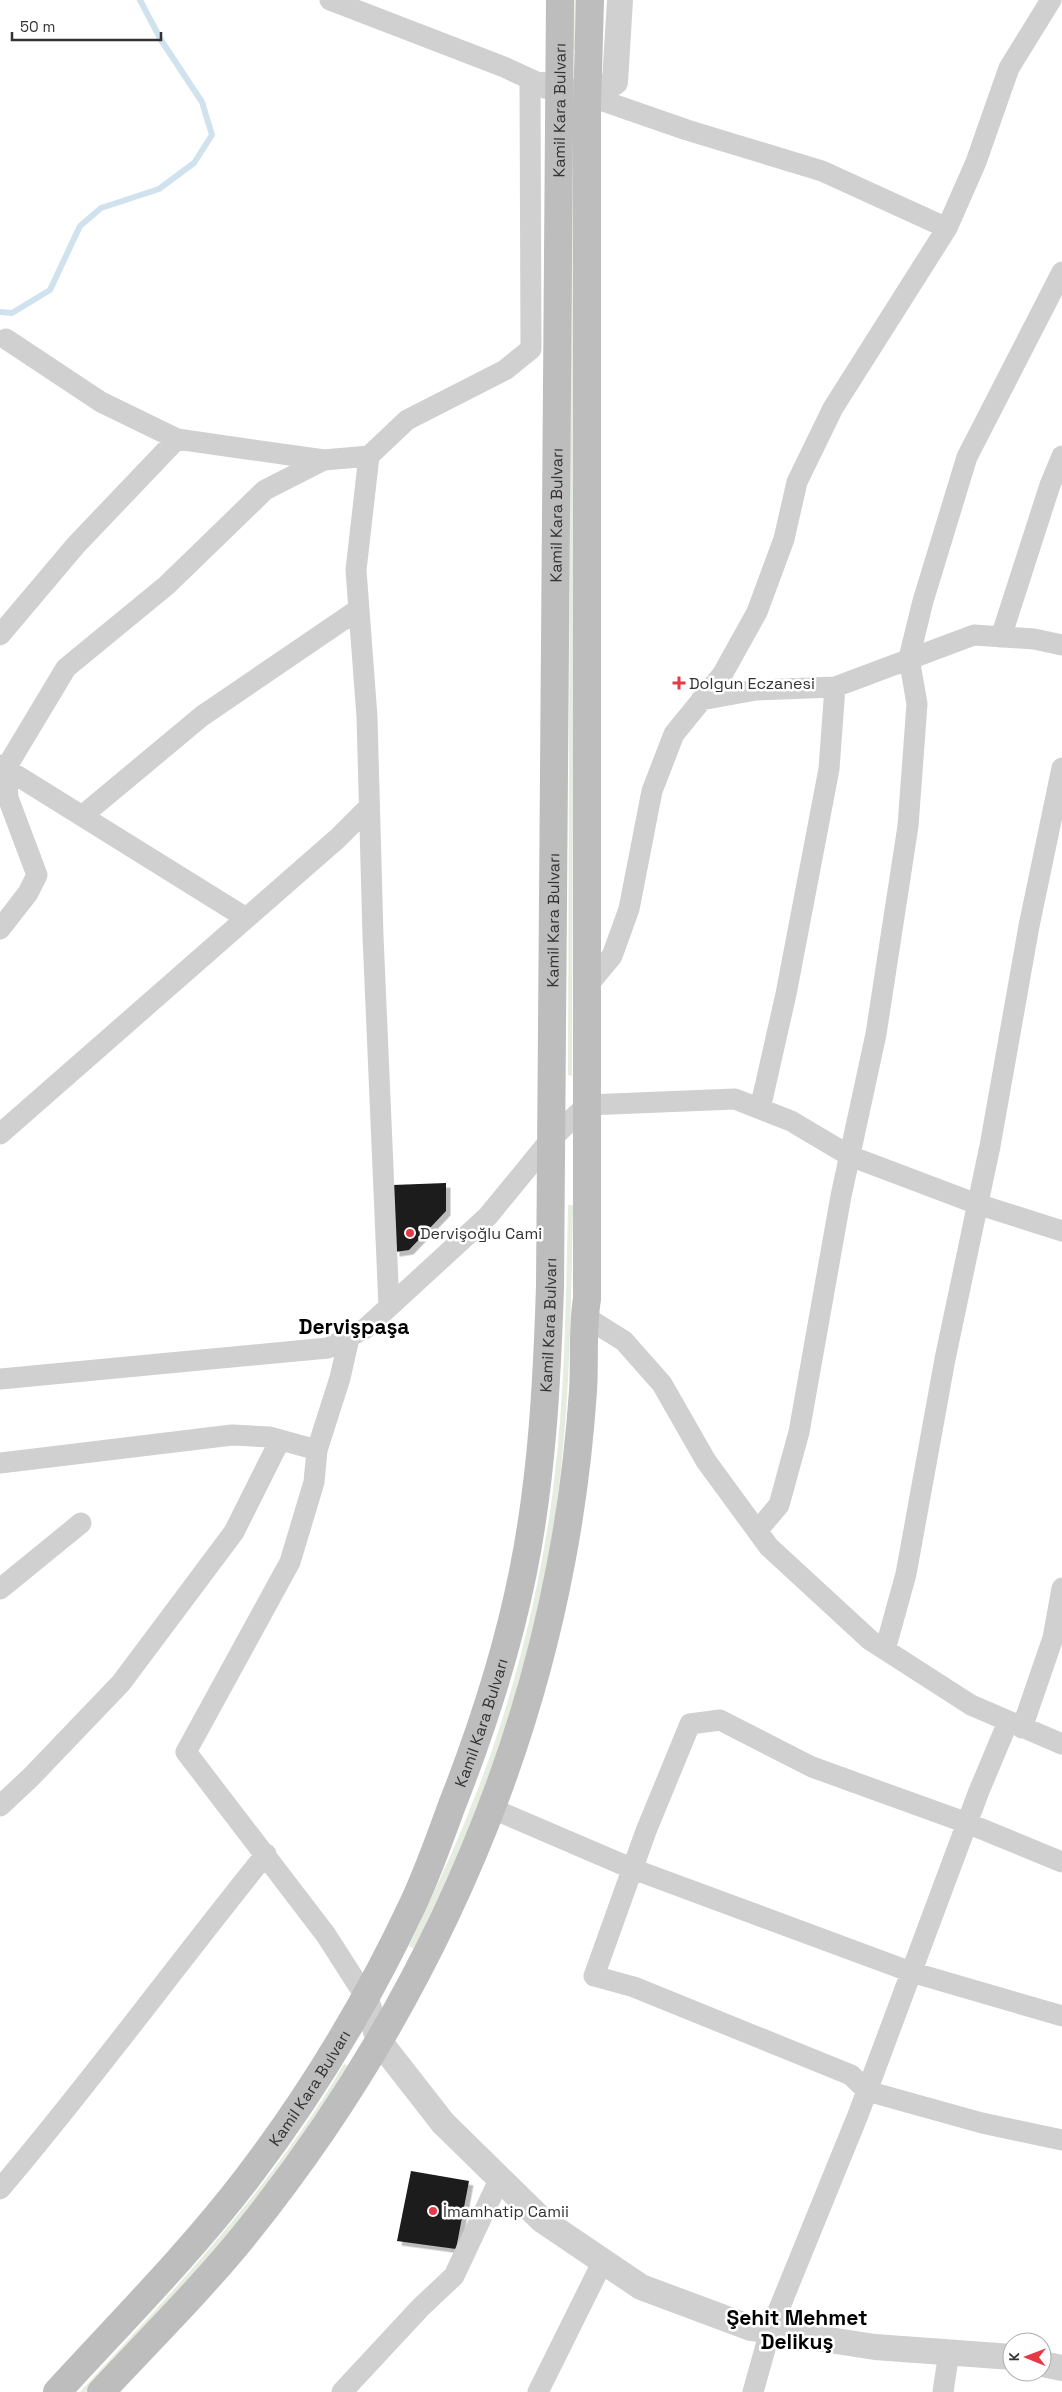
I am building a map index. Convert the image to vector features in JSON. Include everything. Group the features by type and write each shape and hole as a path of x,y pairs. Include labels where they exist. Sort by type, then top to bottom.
{"main road":[{"name":"Kamil Kara Bulvarı","path":"57,2392 198,2238 249,2176 321,2072 414,1901 464,1774 502,1662 524,1570 545,1404 550,1286 544,85 560,0"},
{"name":"Kamil Kara Bulvarı","path":"102,2392 249,2230 323,2129 379,2041 439,1931 461,1882 490,1808 511,1753 561,1565 575,1481 586,1348 584,1316 587,1299 587,110 589,96 590,0"}],"street":[{"path":"330,0 358,9 544,85 589,96 686,130 822,171 947,228"},
{"path":"589,96 615,82 620,0"},
{"path":"588,985 612,956 629,909 652,791 674,734 722,675 758,612 784,539 797,482 833,408 947,228 976,162 1009,68 1051,0"},
{"path":"6,339 101,402 177,439 324,460 369,456 407,420 505,370 531,349 544,85"},
{"path":"757,1530 779,1505 799,1432 840,1196 876,1034 908,826 917,704 909,658 923,601 967,457 1062,272"},
{"path":"0,635 76,544 177,439"},
{"path":"369,456 356,570 367,717 389,1307"},
{"path":"1002,637 1050,485 1062,456"},
{"path":"0,929 28,894 37,875 8,798 3,767 66,668 167,585 265,490 324,460"},
{"path":"82,816 202,716 359,609"},
{"path":"701,700 756,690 835,687 974,635 1034,639 1062,644"},
{"path":"760,1109 788,984 829,769 835,687"},
{"path":"3,767 246,918"},
{"path":"885,1650 906,1574 945,1359 977,1204 1029,926 1062,768"},
{"path":"0,1134 338,838 370,807"},
{"path":"0,1379 328,1348 366,1328 488,1216 550,1139 587,1105 735,1099 791,1121 850,1156 977,1204 1062,1231"},
{"path":"584,1316 624,1341 662,1384 706,1461 769,1547 870,1640 971,1704 1015,1725 1062,1744"},
{"path":"349,1338 340,1378 316,1450 314,1482 290,1562 186,1752 326,1934 364,1996 379,2041 443,2123 542,2220 641,2287 751,2328 875,2348 1002,2356"},
{"path":"0,1463 232,1434 270,1437 316,1450"},
{"path":"0,1806 31,1777 121,1683 234,1532 280,1440"},
{"path":"0,1589 81,1523"},
{"path":"754,2392 770,2331 867,2091 967,1823 1015,1725 1053,1638 1062,1588"},
{"path":"1062,1862 967,1823 812,1767 720,1720 690,1724 633,1869 594,1976 634,1987 851,2075 867,2091 982,2123 1062,2140"},
{"path":"490,1808 633,1869 911,1972 1062,2016"},
{"path":"0,2189 101,2066 194,1943 266,1854"},
{"path":"342,2392 410,2319 454,2276 500,2178"},
{"path":"538,2392 603,2261"},
{"path":"943,2392 949,2352"}],"shaded area":[{"path":"572,0 578,0 578,49 572,49"},
{"path":"571,135 575,135 572,1076 568,1075"},
{"path":"568,1205 573,1205 567,1400 555,1517 540,1597 520,1677 482,1795 455,1862 414,1949 409,1946 463,1826 497,1735 520,1660 538,1582 556,1468 564,1355"},
{"path":"344,2064 348,2066 321,2111 259,2196 157,2315 86,2392 80,2392 187,2275 254,2194 316,2109"}],"building":[{"name":"Dervişoğlu Cami","path":"446,1183 446,1211 409,1250 395,1252 393,1185"},
{"name":"İmamhatip Camii","path":"411,2171 469,2181 456,2249 397,2241"}],"waterway":[{"path":"0,312 12,313 50,290 80,226 101,208 159,189 194,163 212,135 202,102 161,40 140,0"}],"place":[{"name":"Dolgun Eczanesi","path":"679,683"},
{"name":"Dervişoğlu Cami","path":"410,1233"},
{"name":"İmamhatip Camii","path":"433,2211"}],"district":[{"name":"Dervişpaşa","path":"354,1327"},
{"name":"Şehit Mehmet Delikuş","path":"797,2330"}]}
